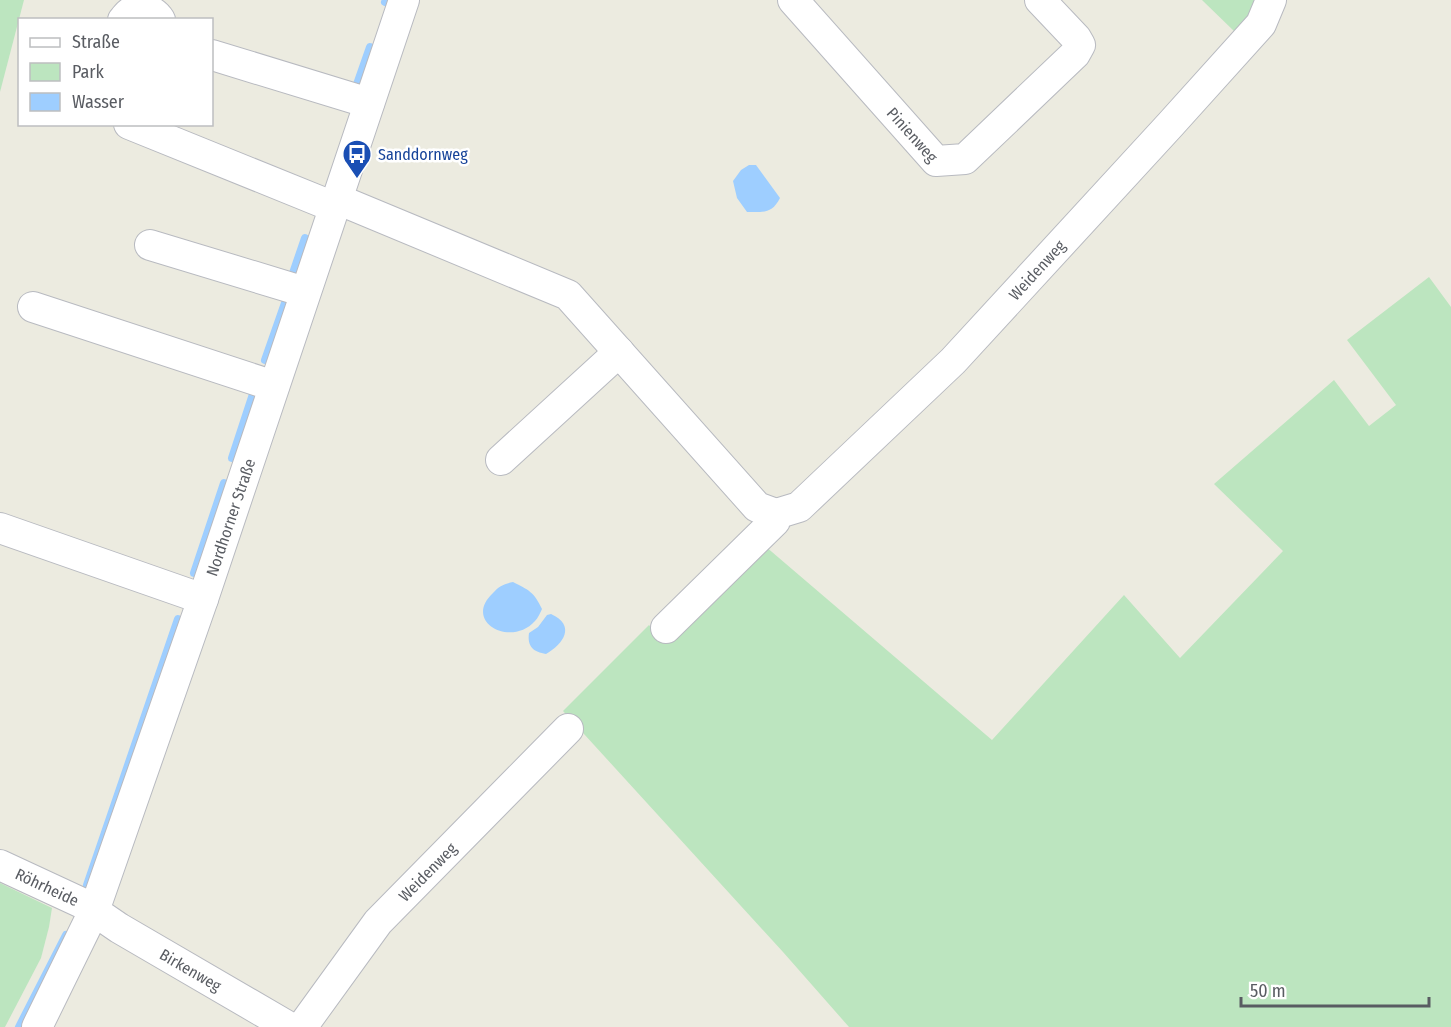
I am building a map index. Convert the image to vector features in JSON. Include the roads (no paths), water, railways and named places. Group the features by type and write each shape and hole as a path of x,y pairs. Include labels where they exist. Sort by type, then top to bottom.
{"street":[{"name":"Nordhorner Straße","path":"37,1027 94,910 203,599 404,0"},
{"name":"Pinienweg","path":"793,0 936,161 964,159 1076,54 1080,45 1076,38 1040,0"},
{"name":"Weidenweg","path":"776,513 799,507 953,361 1261,24 1271,0"},
{"path":"125,18 131,11 144,9 157,14 159,18"},
{"path":"213,55 369,103"},
{"path":"134,126 568,295 757,507 776,513 775,521 666,628"},
{"path":"150,245 305,292"},
{"path":"33,307 274,386"},
{"path":"501,460 619,352"},
{"path":"0,528 203,599"},
{"name":"Weidenweg","path":"302,1027 378,922 568,729"},
{"name":"Röhrheide","path":"0,865 84,903 94,910"},
{"name":"Birkenweg","path":"94,910 118,928 289,1027"}],"water":[{"path":"749,165 756,165 780,198 774,207 762,212 747,212 737,198 733,181 741,170"},
{"path":"513,582 530,592 542,609 536,620 525,629 503,632 486,622 483,613 485,604 493,593"},
{"path":"551,614 563,623 565,634 558,645 546,654 532,648 529,633 538,627 547,615"}],"waterway":[{"path":"356,87 370,47"},
{"path":"292,276 305,238"},
{"path":"265,360 286,300"},
{"path":"232,458 253,394"},
{"path":"194,573 224,483"},
{"path":"87,885 178,619"},
{"path":"19,1027 66,935"}],"place":[{"name":"Sanddornweg","path":"357,180"}]}
